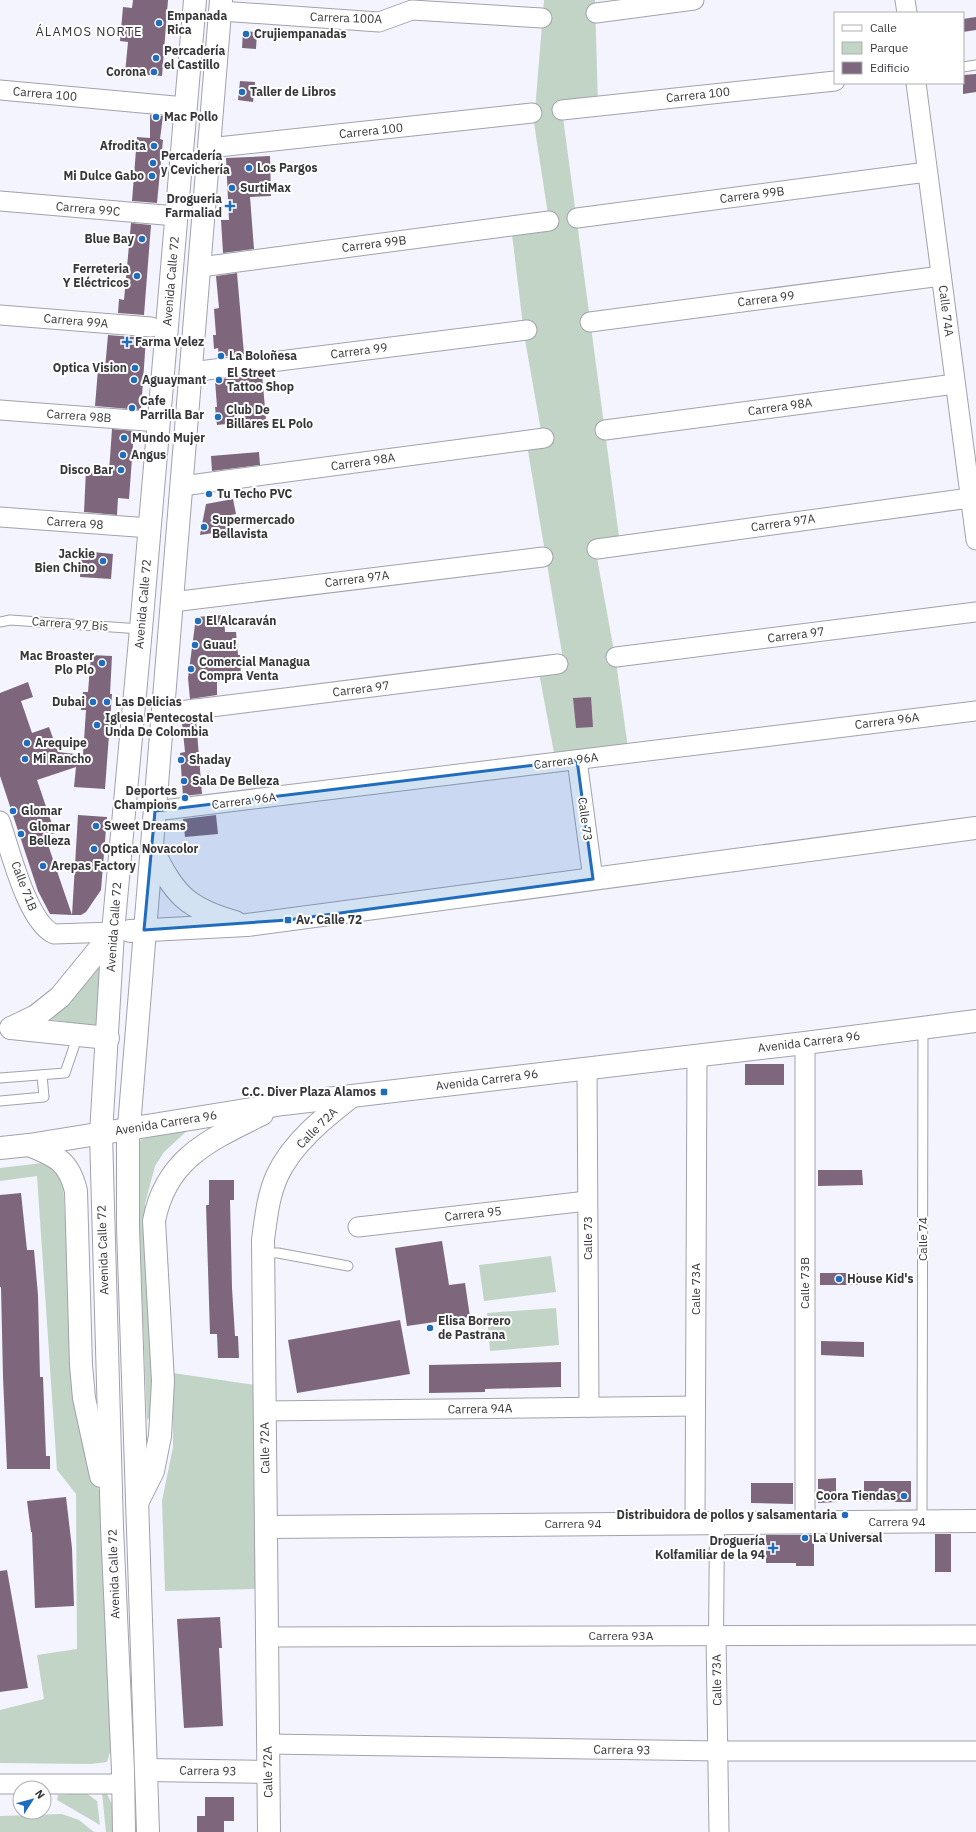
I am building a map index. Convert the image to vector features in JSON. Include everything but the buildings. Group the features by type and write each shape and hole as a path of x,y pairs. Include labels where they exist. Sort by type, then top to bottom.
{"main road":[{"name":"Avenida Calle 72","path":"124,1832 112,1527 101,1134 108,1038 113,932 150,528 194,0"},
{"path":"148,1832 127,1185 128,1129 221,6"},
{"path":"6,1028 36,1016 60,997 113,932 247,925 976,828"},
{"path":"152,849 169,881 178,894 208,913 247,925"},
{"name":"Avenida Carrera 96","path":"0,1148 101,1134 283,1104 697,1056 976,1021"},
{"path":"6,1028 108,1038"},
{"name":"Calle 72A","path":"269,1832 263,1253 267,1210 272,1190 280,1169 301,1141 323,1119 352,1096"},
{"path":"138,1502 153,1471 160,1436 163,1381 154,1221 158,1202 170,1178 181,1164 200,1147 222,1134 283,1104"},
{"path":"29,1145 52,1154 60,1159 73,1179 76,1191 81,1366 84,1398 112,1527"},
{"name":"Carrera 94","path":"266,1527 976,1521"},
{"name":"Carrera 93","path":"147,1770 268,1772"}],"street":[{"path":"596,14 694,0"},
{"path":"905,0 906,12"},
{"name":"Carrera 100A","path":"221,6 379,22 412,10 542,18"},
{"name":"Carrera 100","path":"562,110 834,81"},
{"name":"Calle 74A","path":"916,84 976,540"},
{"name":"Carrera 100","path":"0,90 185,107"},
{"name":"Carrera 100","path":"209,148 532,113"},
{"name":"Carrera 99B","path":"577,218 927,172"},
{"name":"Carrera 99C","path":"0,201 176,216"},
{"name":"Carrera 99B","path":"200,267 549,222"},
{"name":"Carrera 99","path":"590,322 941,276"},
{"name":"Carrera 99A","path":"0,315 151,327"},
{"name":"Carrera 99","path":"191,372 527,330"},
{"name":"Carrera 98A","path":"605,430 955,384"},
{"name":"Carrera 98B","path":"0,410 159,422"},
{"name":"Carrera 98A","path":"182,486 544,438"},
{"name":"Carrera 97A","path":"597,548 970,498"},
{"name":"Carrera 98","path":"0,517 150,528"},
{"name":"Carrera 97A","path":"172,602 542,557"},
{"name":"Carrera 97","path":"616,657 976,612"},
{"name":"Carrera 97","path":"163,713 558,664"},
{"name":"Carrera 96A","path":"155,811 976,710"},
{"name":"Calle 73","path":"577,760 593,879"},
{"name":"Calle 71B","path":"0,821 28,902 42,926 48,932 54,934 113,932"},
{"name":"Calle 73B","path":"805,1043 805,1523"},
{"name":"Calle 73A","path":"695,1523 697,1056"},
{"name":"Calle 73","path":"586,1068 589,1407"},
{"name":"Carrera 95","path":"358,1227 587,1201"},
{"name":"Carrera 94A","path":"264,1411 695,1406"},
{"name":"Calle 73A","path":"718,1528 716,1636 719,1832"},
{"name":"Carrera 93A","path":"267,1637 976,1635"},
{"name":"Carrera 93","path":"268,1744 718,1751 976,1751"},
{"path":"0,1784 123,1784"}],"lane":[{"path":"964,67 976,66"},
{"name":"Carrera 97 Bis","path":"0,622 10,620 141,629"},
{"name":"Calle 74","path":"922,1522 923,1027"},
{"path":"0,1078 65,1073 78,1035"},
{"path":"0,1101 44,1097 42,1075"},
{"path":"263,1253 278,1253 348,1266"}],"highlighted area":[{"path":"577,760 593,879 288,920 144,930 155,811"}],"green space":[{"path":"544,0 595,0 598,106 562,110 620,544 595,547 616,662 628,748 555,758 539,673 565,671 527,445 543,442 524,334 511,226 549,221 534,123"},
{"path":"103,951 101,1027 47,1019"},
{"path":"189,1129 164,1152 155,1166 145,1204 153,1390 151,1415 147,1420 136,1151 139,1142 142,1139"},
{"path":"42,1163 51,1166 63,1182 76,1408 102,1501 111,1749 107,1762 91,1764 0,1763 0,1710 44,1699 37,1655 77,1649 76,1494 57,1470 37,1176 0,1181 0,1168"},
{"path":"551,1256 556,1292 484,1301 479,1265"},
{"path":"556,1308 559,1345 490,1351 487,1313"},
{"path":"173,1373 255,1385 259,1589 165,1591 162,1501 173,1447"},
{"path":"106,1792 113,1806 113,1832 106,1832 102,1793"},
{"path":"86,1793 97,1801 100,1825 57,1800 58,1795"},
{"path":"52,1814 62,1814 79,1820 94,1832 0,1832 0,1816 12,1816 12,1820 52,1820"}],"place":[{"name":"Empanada Rica","path":"159,23"},
{"name":"Crujiempanadas","path":"246,34"},
{"name":"Percadería el Castillo","path":"156,58"},
{"name":"Corona","path":"154,72"},
{"name":"Taller de Libros","path":"242,92"},
{"name":"Mac Pollo","path":"156,117"},
{"name":"Afrodita","path":"154,146"},
{"name":"Percadería y Cevichería","path":"153,163"},
{"name":"Los Pargos","path":"249,168"},
{"name":"Mi Dulce Gabo","path":"152,176"},
{"name":"SurtiMax","path":"232,188"},
{"name":"Drogueria Farmaliad","path":"230,206"},
{"name":"Blue Bay","path":"142,239"},
{"name":"Ferreteria Y Eléctricos","path":"137,276"},
{"name":"Farma Velez","path":"127,342"},
{"name":"La Boloñesa","path":"221,356"},
{"name":"Optica Vision","path":"135,368"},
{"name":"Aguaymant","path":"134,380"},
{"name":"El Street Tattoo Shop","path":"219,380"},
{"name":"Cafe Parrilla Bar","path":"132,408"},
{"name":"Club De Billares EL Polo","path":"218,417"},
{"name":"Mundo Mujer","path":"124,438"},
{"name":"Angus","path":"123,455"},
{"name":"Disco Bar","path":"121,470"},
{"name":"Tu Techo PVC","path":"209,494"},
{"name":"Supermercado Bellavista","path":"204,527"},
{"name":"Jackie Bien Chino","path":"103,561"},
{"name":"El Alcaraván","path":"198,621"},
{"name":"Guau!","path":"195,645"},
{"name":"Mac Broaster Plo Plo","path":"102,663"},
{"name":"Comercial Managua Compra Venta","path":"191,669"},
{"name":"Dubai","path":"93,702"},
{"name":"Las Delicias","path":"107,702"},
{"name":"Iglesia Pentecostal Unda De Colombia","path":"97,725"},
{"name":"Arequipe","path":"27,743"},
{"name":"Mi Rancho","path":"25,759"},
{"name":"Shaday","path":"181,760"},
{"name":"Sala De Belleza","path":"184,781"},
{"name":"Deportes Champions","path":"185,798"},
{"name":"Glomar","path":"13,811"},
{"name":"Sweet Dreams","path":"96,826"},
{"name":"Glomar Belleza","path":"21,834"},
{"name":"Optica Novacolor","path":"94,849"},
{"name":"Arepas Factory","path":"43,866"},
{"name":"Av. Calle 72","path":"288,920"},
{"name":"C.C. Diver Plaza Alamos","path":"384,1092"},
{"name":"House Kid's","path":"839,1279"},
{"name":"Elisa Borrero de Pastrana","path":"430,1328"},
{"name":"Coora Tiendas","path":"904,1496"},
{"name":"Distribuidora de pollos y salsamentaria","path":"845,1515"},
{"name":"La Universal","path":"805,1538"},
{"name":"Droguería Kolfamiliar de la 94","path":"773,1548"}],"district":[{"name":"ÁLAMOS NORTE","path":"89,31"}]}
